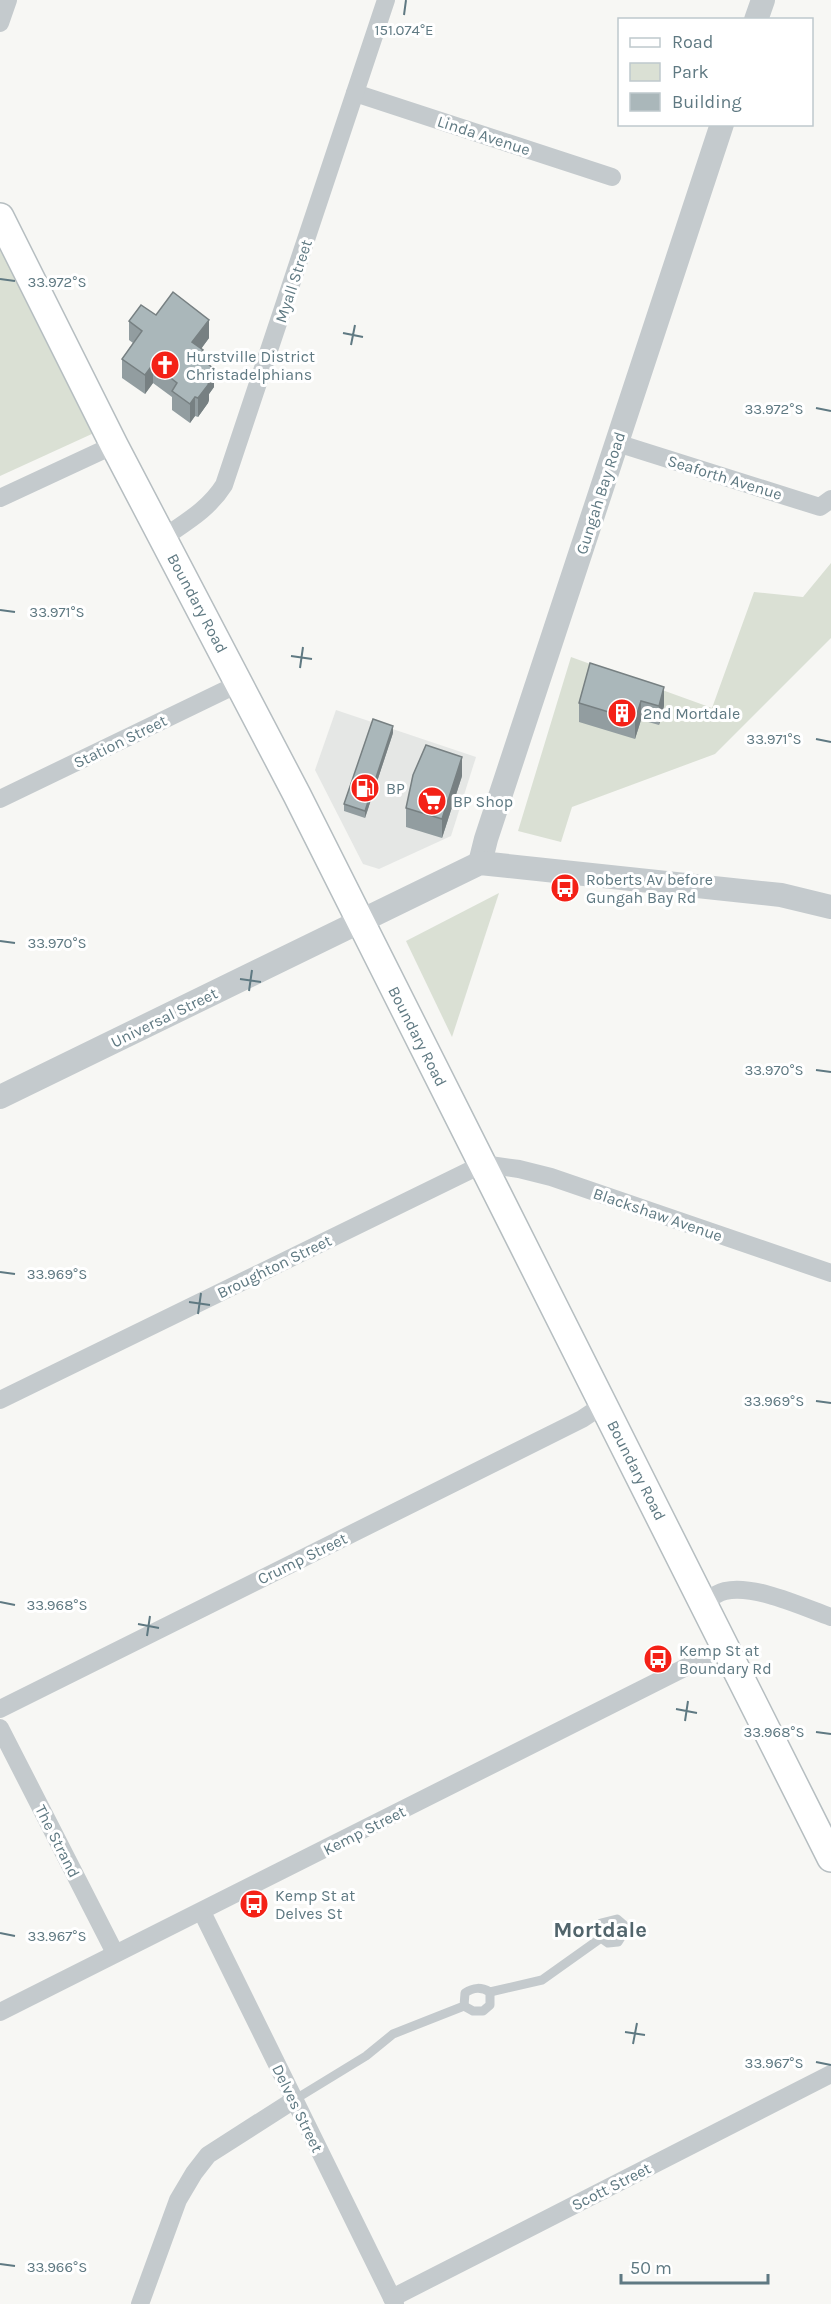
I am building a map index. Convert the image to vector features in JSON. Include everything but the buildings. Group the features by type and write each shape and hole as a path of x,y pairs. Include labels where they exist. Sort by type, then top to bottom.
{"main road":[{"name":"Boundary Road","path":"0,217 114,445 240,683 831,1858"}],"street":[{"path":"0,23 8,0"},
{"name":"Myall Street","path":"164,537 200,513 217,496 224,485 386,0"},
{"path":"757,18 763,0"},
{"name":"Linda Avenue","path":"356,93 612,177"},
{"name":"Gungah Bay Road","path":"480,863 721,126"},
{"name":"Seaforth Avenue","path":"617,443 820,507 831,500"},
{"path":"0,498 114,445"},
{"name":"Station Street","path":"0,799 240,683"},
{"path":"480,863 781,895 830,904"},
{"name":"Universal Street","path":"0,1097 480,863"},
{"name":"Blackshaw Avenue","path":"483,1164 519,1168 550,1177 831,1273"},
{"name":"Broughton Street","path":"0,1400 483,1164"},
{"name":"Crump Street","path":"0,1709 582,1419 603,1405"},
{"path":"704,1602 726,1591 747,1591 767,1595 831,1617"},
{"name":"Kemp Street","path":"0,2012 726,1647"},
{"name":"The Strand","path":"0,1728 115,1953"},
{"name":"Delves Street","path":"201,1912 393,2301"},
{"name":"Scott Street","path":"393,2301 831,2073"},
{"path":"140,2304 178,2200 194,2173 208,2156 294,2100"}],"lane":[{"path":"464,2006 465,1993 471,1989 484,1988 490,1992 542,1980 601,1938"},
{"path":"464,2006 473,2011 483,2011 490,2004 490,1992"},
{"path":"294,2100 366,2056 393,2034 464,2006"}],"shaded area":[{"path":"336,710 476,757 451,836 379,869 363,864 315,770"}],"green space":[{"path":"0,246 94,433 0,476"},
{"path":"831,563 831,638 715,754 572,807 561,842 518,831 571,657 712,708 754,592 803,597"},
{"path":"499,893 452,1037 406,941"}],"place":[{"name":"Hurstville District Christadelphians","path":"165,365"},
{"name":"2nd Mortdale","path":"622,713"},
{"name":"BP","path":"365,788"},
{"name":"BP Shop","path":"432,801"},
{"name":"Roberts Av before Gungah Bay Rd","path":"565,888"},
{"name":"Kemp St at Boundary Rd","path":"658,1659"},
{"name":"Kemp St at Delves St","path":"254,1904"}],"district":[{"name":"Mortdale","path":"600,1929"}]}
